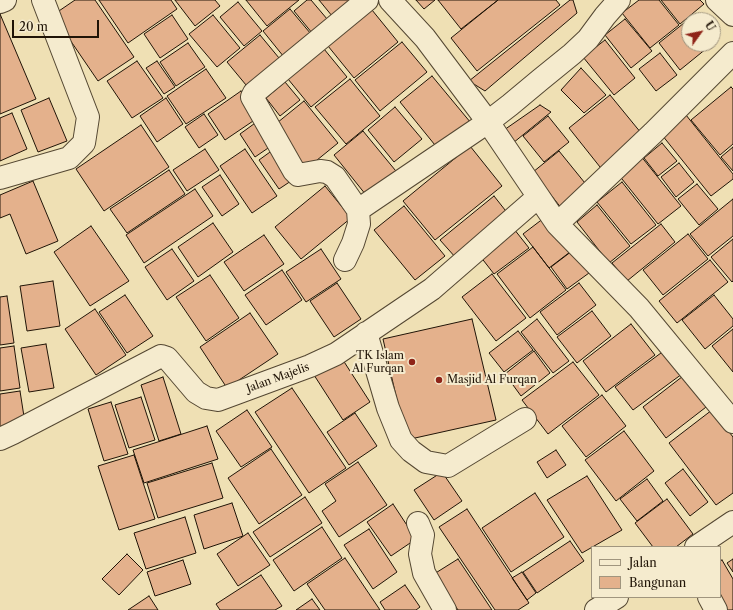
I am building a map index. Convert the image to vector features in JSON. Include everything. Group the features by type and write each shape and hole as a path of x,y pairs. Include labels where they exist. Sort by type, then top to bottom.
{"street":[{"path":"0,2 5,0"},
{"path":"0,178 69,158 84,143 88,117 42,0"},
{"path":"345,260 353,243 359,224 358,210 335,177 327,172 320,171 298,174 294,171 252,97 254,93 367,0"},
{"path":"390,0 425,38 488,122 557,224 639,308 733,422"},
{"path":"358,210 488,122 510,105 588,39 619,0"},
{"path":"717,0 733,15"},
{"path":"557,224 653,133 733,53"},
{"name":"Jalan Majelis","path":"0,439 161,356 167,358 196,392 206,398 218,400 310,366 336,354 432,289 538,197"},
{"path":"366,333 388,408 401,440 411,451 426,462 448,466 526,419"},
{"path":"697,546 733,522"},
{"path":"418,524 422,535 420,554 424,573 445,610"},
{"path":"596,610 615,598"},
{"path":"710,598 716,610"}],"building":[{"path":"75,0 95,0 134,57 98,81 53,15"},
{"path":"99,0 171,0 177,9 128,43"},
{"path":"175,0 215,0 220,6 195,26"},
{"path":"246,0 299,0 267,26"},
{"path":"307,0 311,0 333,26 317,39 294,11"},
{"path":"319,0 364,0 337,22"},
{"path":"416,0 435,0 424,9"},
{"path":"438,0 498,0 461,29"},
{"path":"498,0 556,0 560,5 477,71 451,38"},
{"path":"570,0 573,0 577,13 485,91 469,81"},
{"path":"639,0 659,0 679,25 650,48 622,13"},
{"path":"661,0 700,0 704,4 694,12 681,12 680,24"},
{"path":"238,2 262,31 244,46 220,17"},
{"path":"290,9 316,40 288,62 263,31"},
{"path":"372,10 398,42 354,78 328,46"},
{"path":"0,14 36,99 0,114"},
{"path":"172,15 188,39 160,58 144,34"},
{"path":"213,15 240,48 217,67 189,34"},
{"path":"625,19 652,51 631,68 605,35"},
{"path":"681,25 681,52 702,52 680,70 659,43"},
{"path":"260,35 284,64 251,91 227,62"},
{"path":"605,40 635,78 614,95 583,57"},
{"path":"402,42 427,72 380,111 355,80"},
{"path":"188,43 205,67 176,86 160,62"},
{"path":"324,49 347,77 311,107 288,79"},
{"path":"660,53 677,75 656,91 639,69"},
{"path":"137,61 163,98 132,118 107,81"},
{"path":"157,61 175,87 164,94 146,68"},
{"path":"581,68 606,95 584,113 561,90"},
{"path":"206,69 226,98 186,124 167,96"},
{"path":"432,76 471,123 439,150 400,102"},
{"path":"350,79 380,116 346,144 315,107"},
{"path":"285,82 300,100 280,116 266,98"},
{"path":"731,87 733,89 733,144 720,155 691,120"},
{"path":"241,91 259,117 225,140 208,114"},
{"path":"610,95 646,139 604,172 569,128"},
{"path":"49,98 67,141 38,152 21,110"},
{"path":"166,98 183,124 157,142 140,116"},
{"path":"304,101 338,143 306,169 272,127"},
{"path":"540,105 551,112 513,143 504,130"},
{"path":"395,107 422,139 394,162 368,130"},
{"path":"12,113 27,149 0,161 0,118"},
{"path":"204,114 218,135 199,148 185,127"},
{"path":"686,115 733,174 733,179 711,196 662,135"},
{"path":"548,116 569,142 544,162 523,136"},
{"path":"258,121 274,144 255,157 240,134"},
{"path":"141,125 169,167 104,211 76,169"},
{"path":"363,131 400,176 370,200 334,155"},
{"path":"662,143 677,161 658,176 644,158"},
{"path":"470,146 502,186 435,240 403,201"},
{"path":"277,147 297,177 279,189 259,160"},
{"path":"733,147 733,171 721,157"},
{"path":"205,149 219,170 187,191 173,170"},
{"path":"245,149 277,196 252,213 220,166"},
{"path":"559,151 589,188 562,209 533,172"},
{"path":"640,155 681,206 658,224 618,174"},
{"path":"679,163 694,182 676,197 661,177"},
{"path":"169,170 185,194 127,233 110,209"},
{"path":"220,175 239,204 222,216 202,187"},
{"path":"33,181 58,241 26,254 10,214 0,218 0,195"},
{"path":"622,182 656,225 631,244 597,202"},
{"path":"697,184 718,209 699,225 678,199"},
{"path":"325,186 351,218 301,259 275,227"},
{"path":"195,189 213,216 144,263 126,235"},
{"path":"494,196 509,215 456,258 440,240"},
{"path":"733,199 733,236 708,256 690,234"},
{"path":"597,205 630,246 609,263 577,222"},
{"path":"404,206 445,256 415,280 374,230"},
{"path":"544,218 570,252 549,268 523,234"},
{"path":"213,223 233,252 198,277 178,247"},
{"path":"661,224 675,242 627,281 612,263"},
{"path":"91,226 129,281 90,306 54,252"},
{"path":"514,229 529,248 494,274 480,256"},
{"path":"688,234 708,259 663,295 643,270"},
{"path":"264,235 284,264 244,291 224,262"},
{"path":"733,239 733,281 732,282 711,257"},
{"path":"533,247 566,290 530,318 497,274"},
{"path":"172,249 194,281 167,300 145,267"},
{"path":"321,249 341,279 306,302 286,272"},
{"path":"572,251 589,273 567,289 551,267"},
{"path":"710,260 728,282 677,323 659,301"},
{"path":"282,270 302,300 266,325 245,295"},
{"path":"492,274 526,318 496,341 462,297"},
{"path":"210,275 239,318 206,341 176,297"},
{"path":"53,281 60,326 27,331 20,286"},
{"path":"337,283 361,319 334,337 310,301"},
{"path":"579,283 596,305 557,335 540,312"},
{"path":"125,295 153,336 127,353 99,312"},
{"path":"714,295 733,319 733,326 705,349 682,320"},
{"path":"7,296 14,343 0,345 0,297"},
{"path":"95,309 126,355 96,375 65,329"},
{"path":"592,311 611,336 577,363 557,337"},
{"path":"250,313 278,354 227,388 200,347"},
{"name":"Masjid Al Furqan","path":"472,319 496,420 406,440 383,339"},
{"path":"537,319 569,361 553,373 521,332"},
{"path":"631,324 655,355 606,392 583,361"},
{"path":"733,329 733,372 712,346"},
{"path":"518,331 533,350 504,372 489,353"},
{"path":"46,344 54,388 29,392 21,348"},
{"path":"14,346 20,388 0,391 0,348"},
{"path":"665,350 682,374 633,410 615,387"},
{"path":"534,351 550,373 521,396 505,374"},
{"path":"341,357 370,402 343,420 314,375"},
{"path":"573,362 599,395 548,434 522,400"},
{"path":"687,373 710,404 666,438 643,407"},
{"path":"163,377 181,434 159,441 141,385"},
{"path":"292,388 346,468 309,493 255,412"},
{"path":"20,391 25,423 0,427 0,394"},
{"path":"602,395 626,426 586,457 562,426"},
{"path":"141,397 155,440 129,448 115,405"},
{"path":"111,402 128,454 104,461 88,409"},
{"path":"247,410 272,447 241,467 216,431"},
{"path":"712,410 733,437 733,493 716,505 669,443"},
{"path":"355,413 377,446 349,465 327,432"},
{"path":"207,426 218,459 144,483 133,450"},
{"path":"624,431 654,471 616,501 585,460"},
{"path":"271,449 302,495 259,524 228,478"},
{"path":"556,450 566,465 547,478 537,462"},
{"path":"134,455 155,519 119,530 98,466"},
{"path":"358,462 387,505 339,537 322,511 336,501 325,484"},
{"path":"212,463 223,498 158,518 147,483"},
{"path":"683,469 708,502 690,516 665,483"},
{"path":"442,472 462,501 434,520 414,490"},
{"path":"587,476 622,530 594,546 591,546 591,548 582,553 547,500"},
{"path":"647,479 663,501 637,521 620,499"},
{"path":"535,493 564,537 511,572 482,528"},
{"path":"305,497 322,523 270,557 253,532"},
{"path":"667,499 693,534 677,546 652,546 635,523"},
{"path":"232,503 243,536 204,549 194,515"},
{"path":"393,504 416,539 391,556 367,522"},
{"path":"467,509 529,603 518,610 495,610 439,527"},
{"path":"185,517 196,553 146,569 134,533"},
{"path":"322,527 342,558 294,591 273,560"},
{"path":"369,529 397,572 373,589 344,545"},
{"path":"248,533 270,565 238,586 217,554"},
{"path":"570,541 584,561 537,593 523,572"},
{"path":"127,554 143,570 119,595 102,579"},
{"path":"345,558 380,610 325,610 307,584"},
{"path":"458,559 492,610 458,610 434,574"},
{"path":"733,559 733,572 727,563"},
{"path":"183,560 191,584 155,596 147,572"},
{"path":"721,560 733,579 733,610 720,610"},
{"path":"522,572 536,593 527,600 512,578"},
{"path":"261,575 282,606 275,610 220,610 216,604"},
{"path":"405,585 420,607 416,610 385,610 380,602"},
{"path":"149,596 158,610 128,610"},
{"path":"312,599 320,610 296,610"}],"place":[{"name":"TK Islam Al Furqan","path":"412,362"},
{"name":"Masjid Al Furqan","path":"439,380"}]}
